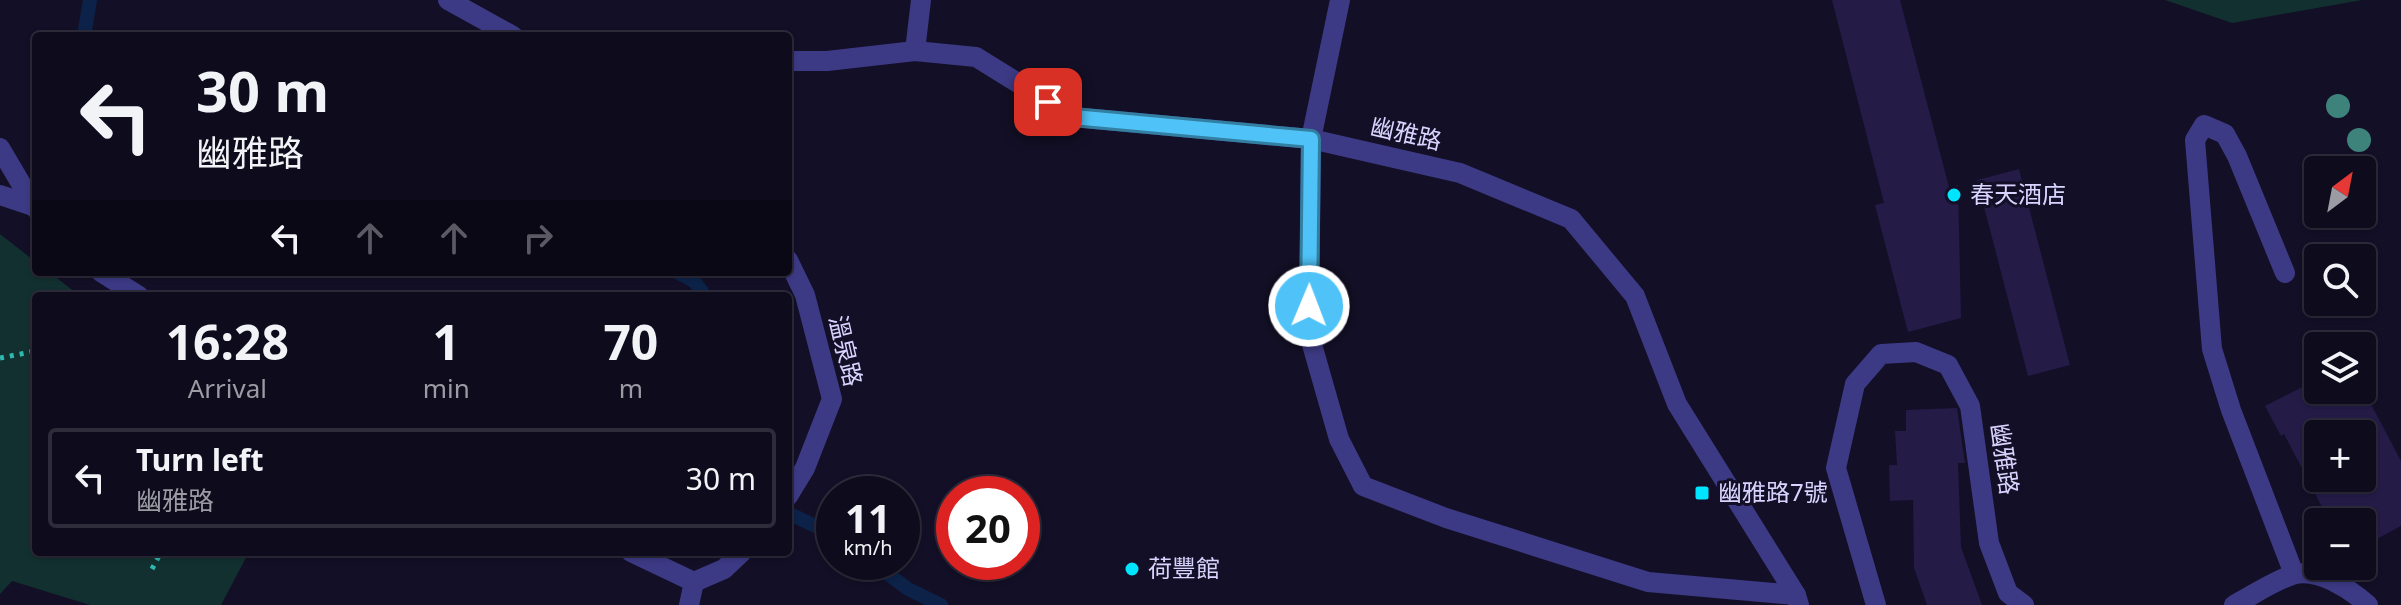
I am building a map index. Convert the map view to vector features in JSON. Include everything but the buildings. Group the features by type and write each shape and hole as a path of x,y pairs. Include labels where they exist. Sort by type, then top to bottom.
{"street":[{"path":"448,0 506,32"},
{"path":"915,51 921,0"},
{"path":"1340,0 1311,139 1309,334 1339,439 1363,486 1446,518 1648,582 1797,600"},
{"name":"幽雅路","path":"792,61 827,61 915,51 976,57 1073,117 1311,139 1460,173 1571,219 1635,296 1677,404 1797,600"},
{"path":"2285,273 2225,134 2204,125 2195,140 2212,349 2231,410 2294,574"},
{"path":"0,148 32,203"},
{"path":"0,195 32,207"},
{"name":"溫泉路","path":"792,268 805,295 832,399 805,468 792,489"},
{"path":"107,276 133,292"},
{"name":"幽雅路","path":"1876,605 1836,468 1855,384 1881,354 1916,352 1948,365 1970,406 1989,543 2008,593 2024,605"},
{"path":"639,556 694,582 724,569 738,556"},
{"path":"2234,605 2294,574 2325,577 2368,605"},
{"path":"689,605 694,582"}],"path":[{"path":"0,358 32,352"},
{"path":"152,569 159,556"}],"green space":[{"path":"2165,0 2362,0 2232,23"},
{"path":"0,234 32,259 32,276 54,276 75,292 32,292 32,556 247,556 221,605 90,605 12,581 0,594"}],"waterway":[{"path":"85,32 90,0"},
{"path":"685,276 694,281 702,292"},
{"path":"792,515 816,526"},
{"path":"896,580 941,605"}],"place":[{"name":"春天酒店","path":"1954,195"},
{"name":"幽雅路7號","path":"1702,493"},
{"name":"荷豐館","path":"1132,569"}],"route":[{"path":"1048,102 1073,117 1311,139 1309,306"}]}
